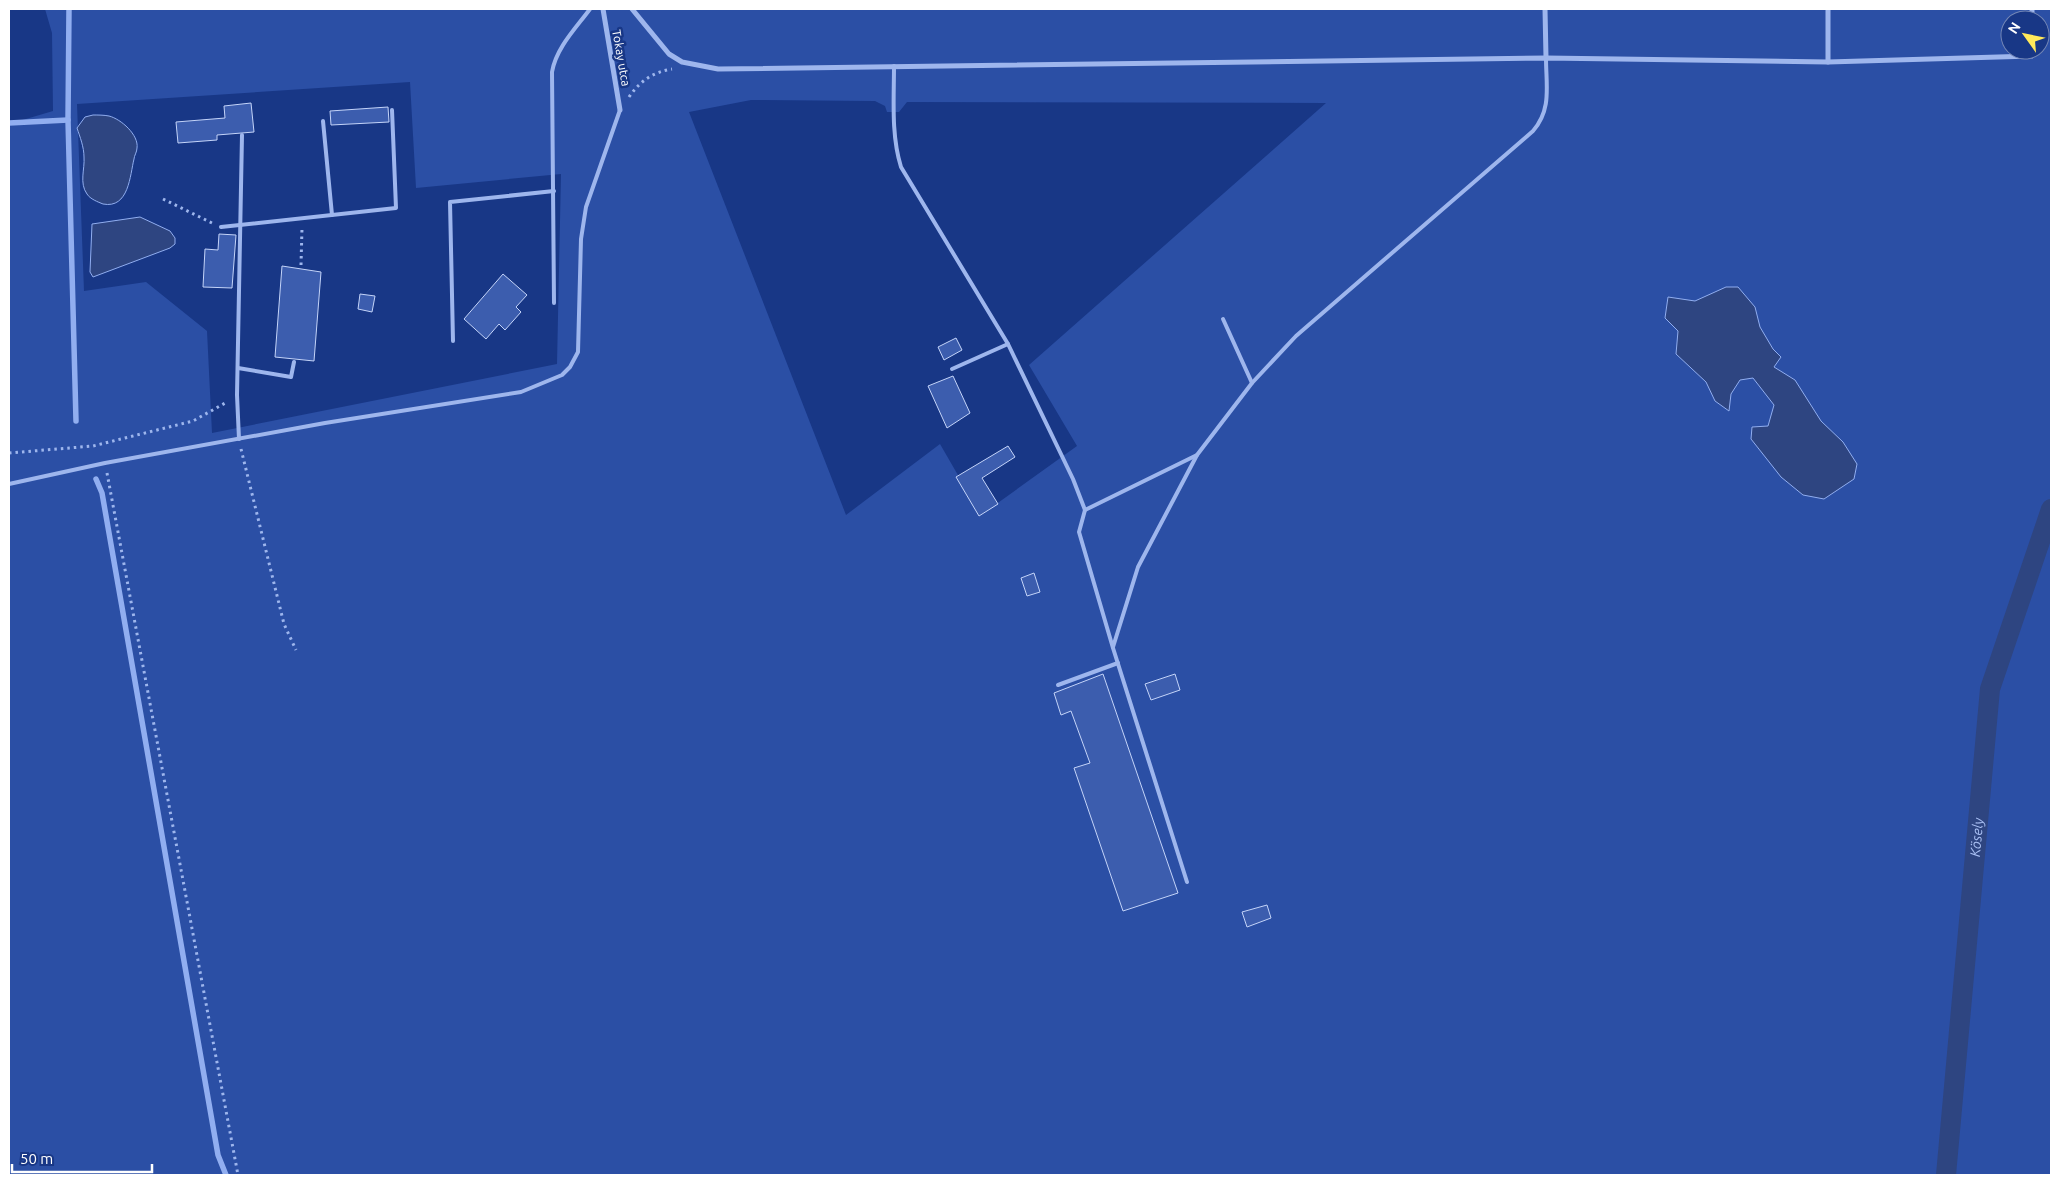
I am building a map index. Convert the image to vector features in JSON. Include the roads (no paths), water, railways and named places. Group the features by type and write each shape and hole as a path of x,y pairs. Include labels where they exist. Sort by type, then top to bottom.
{"street":[{"name":"Tokay utca","path":"603,9 620,110"},
{"path":"632,9 669,54 682,62 695,66 718,69 1546,58 1828,62 2000,54"},
{"path":"1546,9 1546,58"},
{"path":"1828,9 1828,62"}],"lane":[{"path":"554,303 552,72 554,61 590,9"},
{"path":"1113,648 1138,567 1197,455 1252,383 1296,336 1534,132 1542,120 1545,110 1546,58"},
{"path":"894,66 894,112 897,155 901,167 1008,344 1073,479 1085,510 1079,532 1113,648 1187,882"},
{"path":"221,227 396,208 392,110"},
{"path":"9,484 106,463 239,438 521,392 562,375 575,360 579,347 582,239 586,207 620,110"},
{"path":"323,121 332,215"},
{"path":"239,438 237,395 242,225 242,135"},
{"path":"453,341 450,202 554,192"},
{"path":"1222,319 1252,383"},
{"path":"952,369 1008,344"},
{"path":"238,368 291,377 294,362"},
{"path":"1085,510 1197,455"},
{"path":"1058,685 1118,663"}],"waterway":[{"path":"69,9 68,120 76,421"},
{"path":"9,123 68,120"},
{"path":"96,479 102,493 218,1155 226,1175"},
{"name":"Kösely","path":"1946,1175 1990,689 2051,509"}]}
